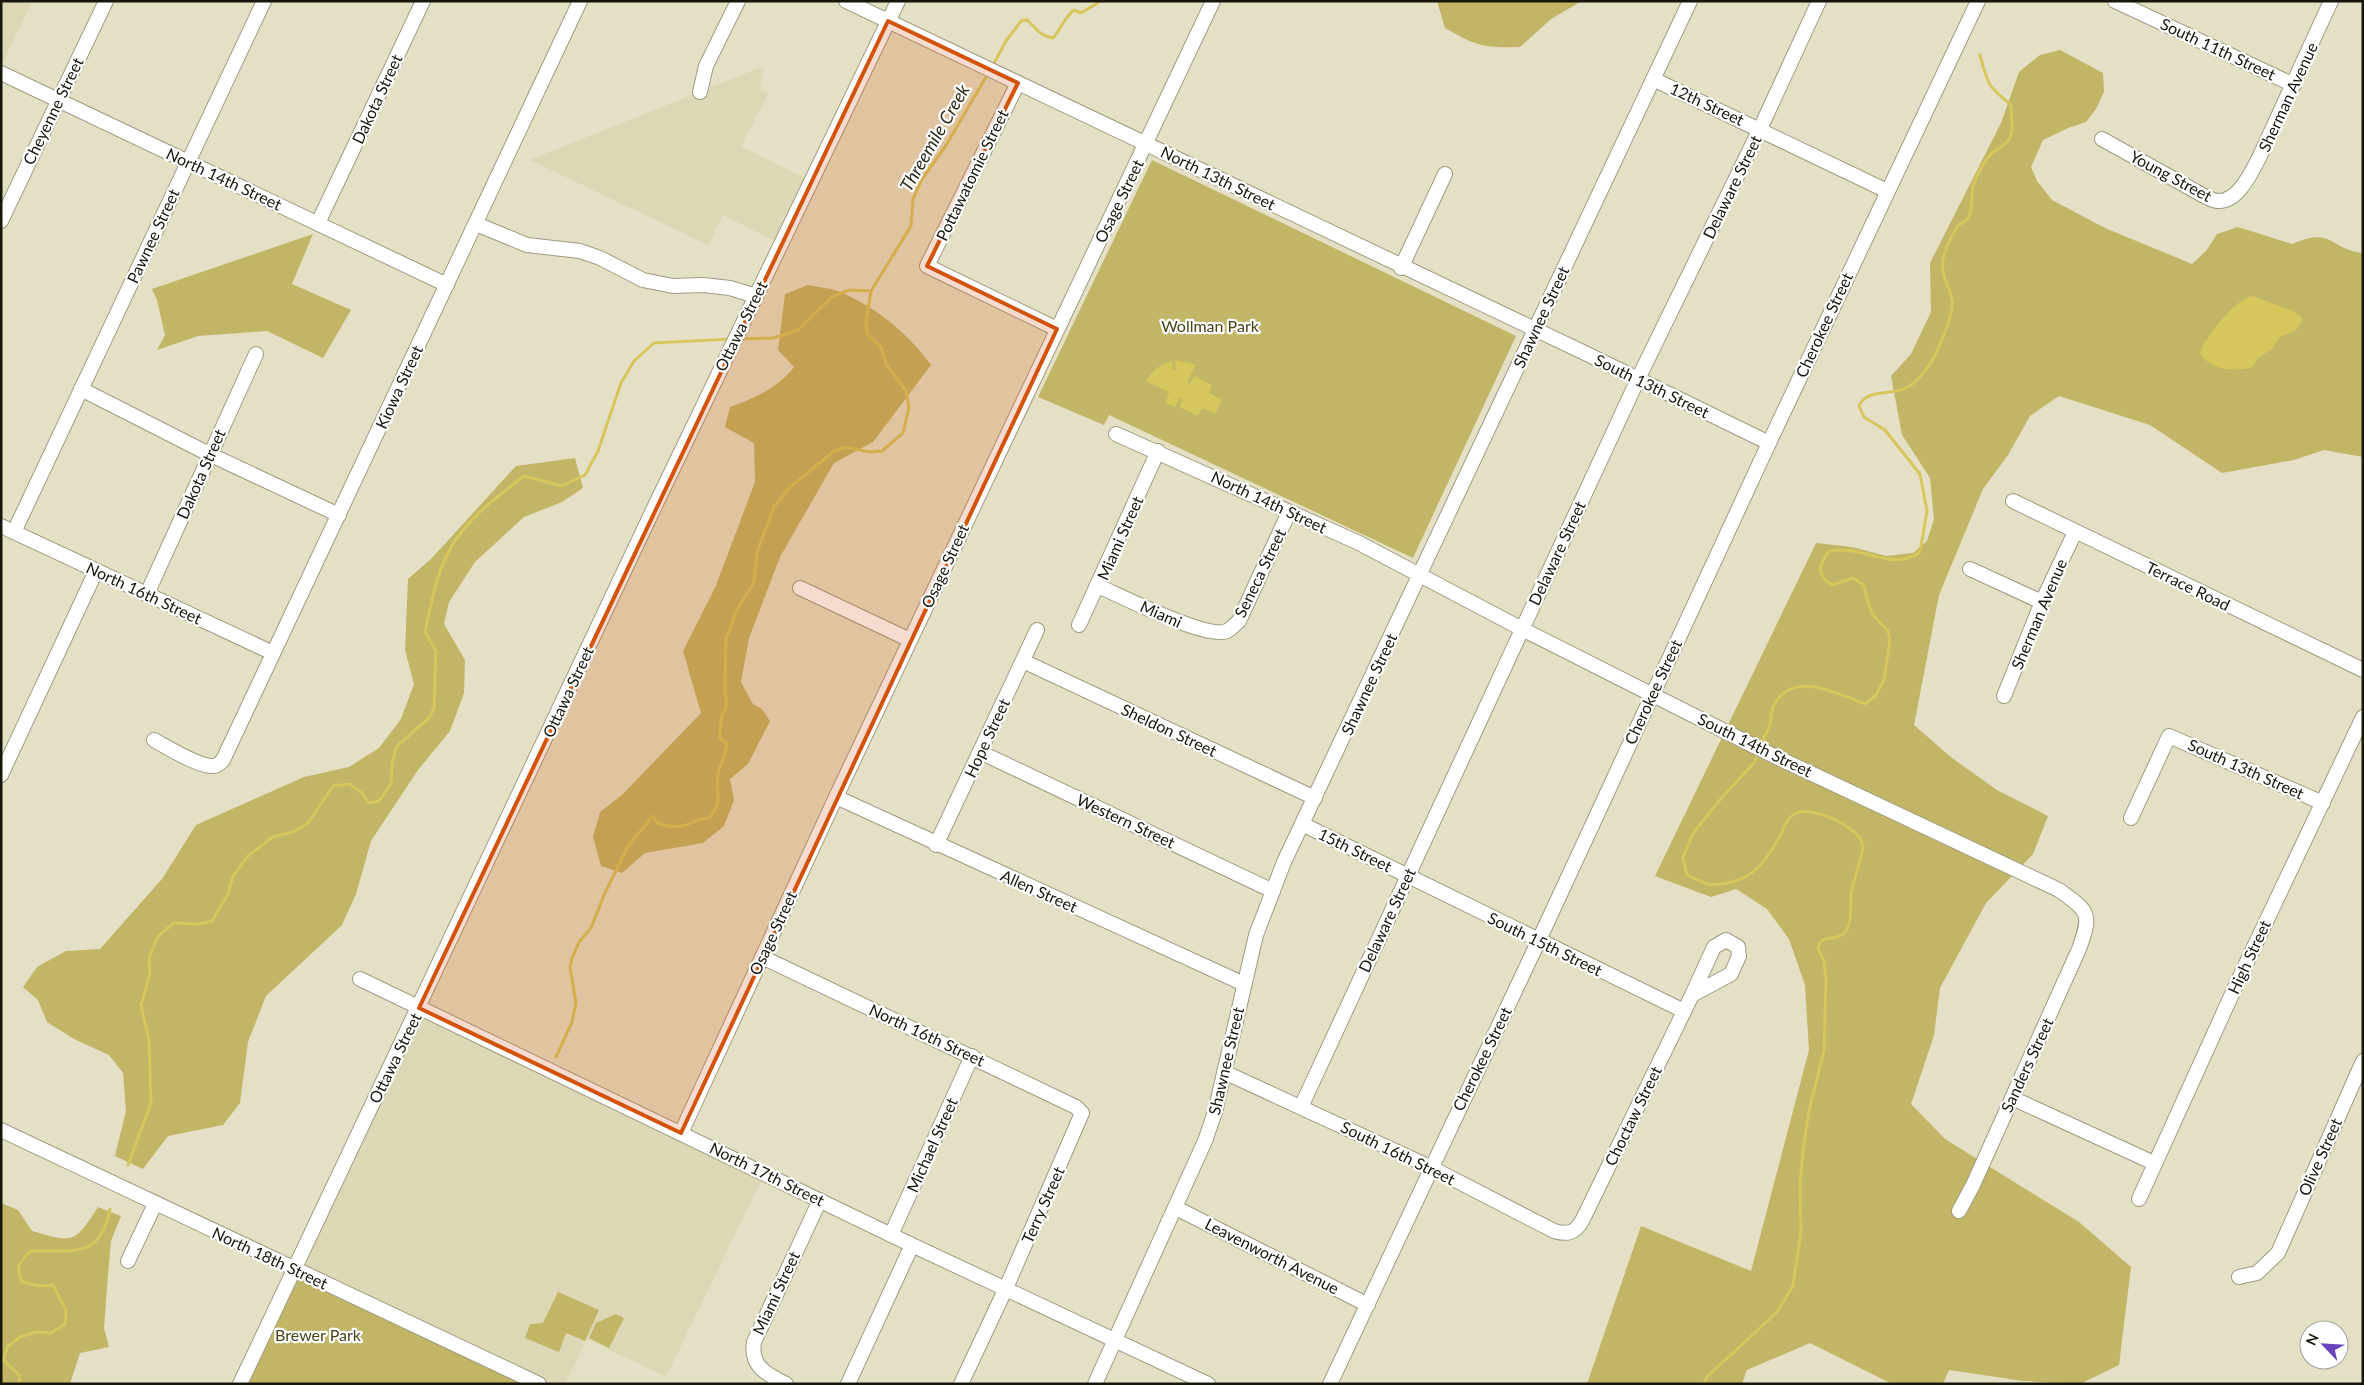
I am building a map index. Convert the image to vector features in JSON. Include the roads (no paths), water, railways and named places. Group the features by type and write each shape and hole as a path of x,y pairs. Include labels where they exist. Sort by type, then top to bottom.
{"street":[{"name":"Cheyenne Street","path":"1,221 106,1"},
{"name":"Pawnee Street","path":"8,529 81,389 264,1"},
{"name":"Dakota Street","path":"318,223 423,1"},
{"name":"Kiowa Street","path":"154,740 211,766 218,765 222,760 580,1"},
{"path":"700,92 706,66 738,1"},
{"name":"North 13th Street","path":"846,1 1402,268 1536,330"},
{"name":"Ottawa Street","path":"240,1384 730,350 898,1"},
{"name":"Shawnee Street","path":"1095,1384 1205,1141 1224,1072 1256,934 1273,890 1302,824 1690,1"},
{"name":"Delaware Street","path":"1301,1107 1638,379 1760,129 1819,1"},
{"name":"Cherokee Street","path":"1330,1384 1430,1167 1539,940 1768,443 1978,1"},
{"name":"South 11th Street","path":"2115,1 2294,85"},
{"name":"Sherman Avenue","path":"2239,189 2247,181 2259,158 2331,1"},
{"name":"Osage Street","path":"681,1133 836,797 1210,8"},
{"name":"North 14th Street","path":"1,73 447,285"},
{"name":"12th Street","path":"1653,79 1887,191"},
{"name":"Pottawatomie Street","path":"1018,83 927,266 1057,329"},
{"name":"Young Street","path":"2102,139 2218,202 2230,198 2239,189"},
{"path":"1402,268 1446,174"},
{"path":"476,224 527,245 586,253 643,280 672,286 703,285 730,288 756,296"},
{"name":"South 13th Street","path":"1536,330 1768,443"},
{"name":"Dakota Street","path":"147,594 256,354"},
{"path":"81,389 209,454 339,515"},
{"name":"North 14th Street","path":"1116,434 1158,451 1359,543 1419,576"},
{"name":"Miami Street","path":"1079,625 1158,451"},
{"name":"Terrace Road","path":"2013,501 2363,670"},
{"name":"Seneca Street","path":"1226,631 1239,621 1289,512"},
{"name":"North 16th Street","path":"8,529 273,653"},
{"name":"Sherman Avenue","path":"2004,696 2042,602 2075,532"},
{"path":"1970,569 2042,602"},
{"path":"1,774 96,571"},
{"name":"South 14th Street","path":"1419,576 1762,750 2059,890 2084,910 2086,916"},
{"name":"Miami","path":"1098,586 1195,628 1212,632 1226,631"},
{"path":"800,588 910,640"},
{"name":"Hope Street","path":"936,845 1037,630"},
{"name":"Sheldon Street","path":"1023,661 1315,798"},
{"name":"High Street","path":"2139,1199 2363,717"},
{"name":"South 13th Street","path":"2130,818 2169,736 2323,803"},
{"name":"Western Street","path":"980,752 1273,890"},
{"name":"Allen Street","path":"836,797 936,845 1244,984"},
{"name":"15th Street","path":"1302,824 1407,876"},
{"name":"South 15th Street","path":"1407,876 1684,1011"},
{"name":"Sanders Street","path":"1959,1211 1973,1185 2079,949 2084,934 2086,916"},
{"name":"North 16th Street","path":"762,957 1076,1107 1082,1113 1080,1122"},
{"name":"North 17th Street","path":"360,979 891,1235 1116,1339 1208,1384"},
{"name":"Choctaw Street","path":"1570,1233 1582,1221 1692,995"},
{"name":"Michael Street","path":"891,1235 972,1056"},
{"name":"Olive Street","path":"2239,1278 2257,1273 2278,1253 2363,1061"},
{"name":"South 16th Street","path":"1224,1072 1430,1167 1554,1231 1562,1234 1570,1233"},
{"path":"2012,1098 2154,1164"},
{"name":"Terry Street","path":"1006,1288 1080,1122"},
{"name":"North 18th Street","path":"1,1130 294,1270 539,1384"},
{"name":"Miami Street","path":"782,1382 759,1368 754,1360 754,1342 820,1200"},
{"path":"128,1261 155,1204"},
{"name":"Leavenworth Avenue","path":"1176,1208 1368,1305"},
{"path":"848,1384 912,1245"},
{"path":"961,1384 1006,1288"}],"waterway":[{"name":"Threemile Creek","path":"992,67 1006,41 1021,21 1027,20 1041,34 1053,38 1074,10 1081,13 1101,1"},
{"path":"1761,745 1770,724 1774,705 1782,694 1792,688 1804,686 1817,687 1865,704 1876,695 1884,680 1890,640 1888,631 1873,615 1864,585 1853,578 1832,585 1823,578 1820,570 1829,551 1854,551 1892,560 1911,557 1920,552 1927,511 1920,474 1885,430 1864,417 1859,406 1867,397 1900,390 1915,382 1931,361 1948,324 1952,300 1942,265 1945,251 1956,228 1968,219 1970,215 1973,186 1981,168 1992,153 2007,142 2012,131 2011,105 1990,84 1980,55"},
{"name":"Threemile Creek","path":"740,339 773,338 798,330 832,297 849,290 871,291 911,226 913,199 922,179 945,147 989,72"},
{"path":"556,1057 572,1022 576,1003 570,967 572,958 579,942 591,928 604,895 628,846 653,816 657,823 683,826 700,819 709,818 717,806 719,770 727,744 719,737 722,715 727,705 725,689 726,639 737,610 754,582 757,552 774,507 789,488 833,452 845,447 870,452 882,451 903,433 909,407 906,391 886,364 881,347 867,334 866,321 871,291"},
{"name":"Threemile Creek","path":"128,1165 151,1103 149,1040 141,1005 150,974 149,958 158,936 174,923 199,924 212,921 228,894 233,876 248,856 273,837 293,832 308,823 333,786 349,784 362,793 369,803 379,801 391,784 392,763 397,746 429,718 434,708 436,651 425,632 439,574 447,555 462,531 481,511 524,476 562,486 585,475 598,451 621,383 634,361 654,343 731,339"},
{"path":"1704,1384 1707,1377 1777,1312 1793,1286 1801,1231 1800,1185 1803,1150 1809,1110 1824,1050 1826,980 1824,961 1818,949 1820,942 1824,939 1837,937 1846,931 1849,926 1852,892 1863,849 1860,839 1845,825 1824,815 1804,812 1796,813 1790,818 1764,861 1745,877 1737,881 1713,885 1687,875 1683,857 1694,832 1724,795 1755,762 1758,753"},
{"name":"Threemile Creek","path":"20,1384 19,1375 3,1360 8,1346 20,1337 36,1332 51,1333 65,1324 66,1310 53,1285 40,1286 22,1282 19,1265 31,1251 71,1251 91,1245 99,1237 105,1226 110,1209"}],"park label":[{"name":"Wollman Park","path":"1210,326"},
{"name":"Brewer Park","path":"318,1335"}]}
